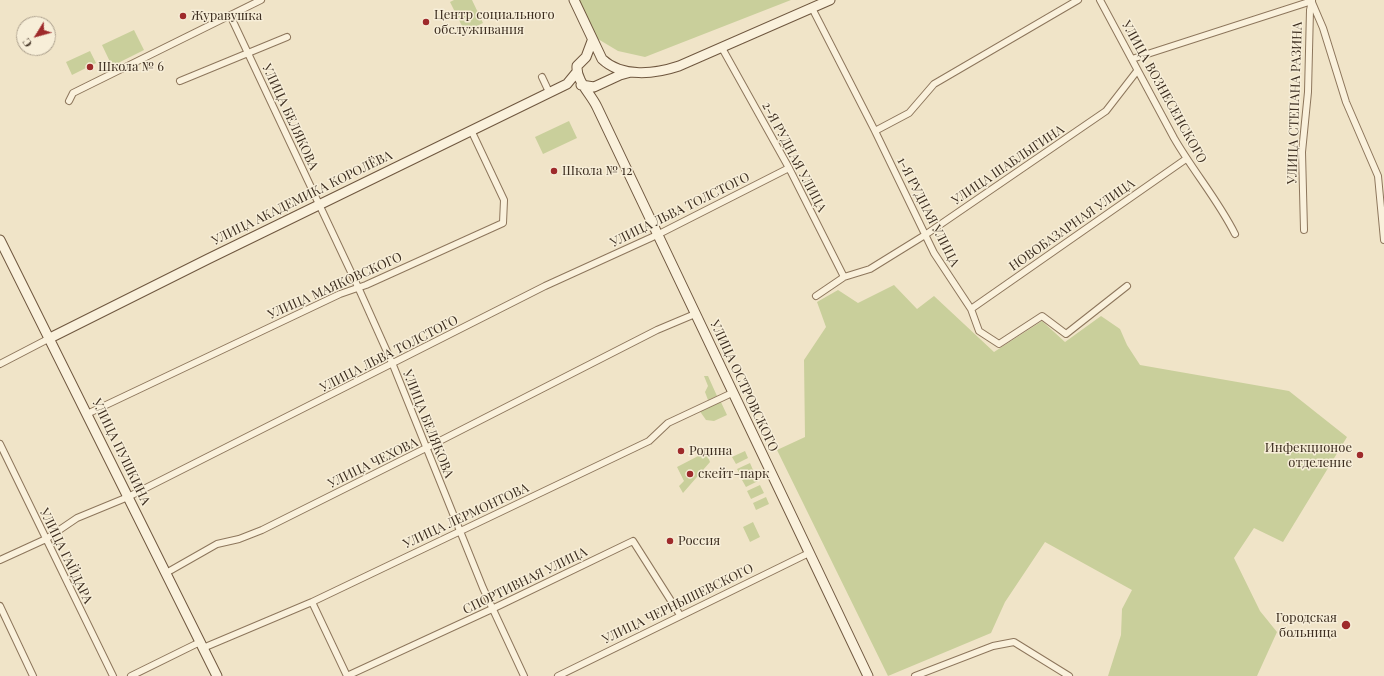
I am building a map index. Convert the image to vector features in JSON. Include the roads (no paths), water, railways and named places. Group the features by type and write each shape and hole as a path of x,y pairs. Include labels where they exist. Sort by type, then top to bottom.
{"street":[{"path":"68,101 73,93 261,0"},
{"path":"574,0 592,41 605,62 604,83 597,107"},
{"path":"586,57 632,72 644,73 663,71 722,48 830,0"},
{"path":"875,131 909,113 934,84 1078,0"},
{"name":"УЛИЦА ВОЗНЕСЕНСКОГО","path":"1100,0 1137,71 1186,159 1224,212 1235,234"},
{"path":"1132,59 1312,1"},
{"name":"УЛИЦА СТЕПАНА РАЗИНА","path":"1304,230 1302,152 1308,92 1310,10 1312,1"},
{"name":"УЛИЦА СТЕПАНА РАЗИНА","path":"1312,1 1323,28 1346,102 1378,176 1384,240"},
{"name":"1-Я РУДНАЯ УЛИЦА","path":"812,8 875,131 934,253 971,308 979,331 999,344 1042,316 1066,334 1127,286"},
{"name":"УЛИЦА БЕЛЯКОВА","path":"230,15 358,287 393,365 459,532 492,609 524,676"},
{"path":"180,81 247,52 287,37"},
{"path":"585,86 576,73 576,66 586,57 592,41"},
{"name":"2-Я РУДНАЯ УЛИЦА","path":"722,48 789,168 844,277"},
{"name":"УЛИЦА ШАБЛЫГИНА","path":"816,296 844,277 870,269 925,235 1106,111 1137,71"},
{"path":"567,84 594,87 632,72"},
{"path":"567,84 576,73"},
{"path":"542,77 549,92"},
{"name":"УЛИЦА АКАДЕМИКА КОРОЛЁВА","path":"50,338 567,84"},
{"name":"УЛИЦА ОСТРОВСКОГО","path":"585,86 597,107 868,676"},
{"name":"УЛИЦА МАЯКОВСКОГО","path":"87,414 340,294 503,223 504,200 471,130"},
{"name":"НОВОБАЗАРНАЯ УЛИЦА","path":"971,308 1186,159"},
{"name":"УЛИЦА ЛЬВА ТОЛСТОГО","path":"0,560 46,539 77,518 128,497 393,365 545,286 657,235 789,168"},
{"name":"УЛИЦА ПУШКИНА","path":"0,240 217,676"},
{"name":"УЛИЦА ЧЕХОВА","path":"166,573 217,544 239,539 262,530 657,330 695,314"},
{"path":"0,364 50,338"},
{"name":"УЛИЦА ЛЕРМОНТОВА","path":"130,676 201,645 312,602 649,441 668,423 732,393"},
{"name":"УЛИЦА ГАЙДАРА","path":"0,444 113,676"},
{"name":"СПОРТИВНАЯ УЛИЦА","path":"347,676 492,609 633,541 680,615"},
{"name":"УЛИЦА ЧЕРНЫШЕВСКОГО","path":"558,676 809,553"},
{"path":"312,602 347,676"},
{"path":"0,606 32,676"},
{"path":"915,676 993,646 1014,642 1069,676"}],"place":[{"name":"Журавушка","path":"183,16"},
{"name":"Центр социального обслуживания","path":"426,22"},
{"name":"Школа № 6","path":"90,67"},
{"name":"Школа № 12","path":"554,171"},
{"name":"Родина","path":"681,451"},
{"name":"Инфекционое отделение","path":"1360,455"},
{"name":"скейт-парк","path":"690,474"},
{"name":"Россия","path":"670,541"},
{"name":"Городская больница","path":"1346,625"}]}
